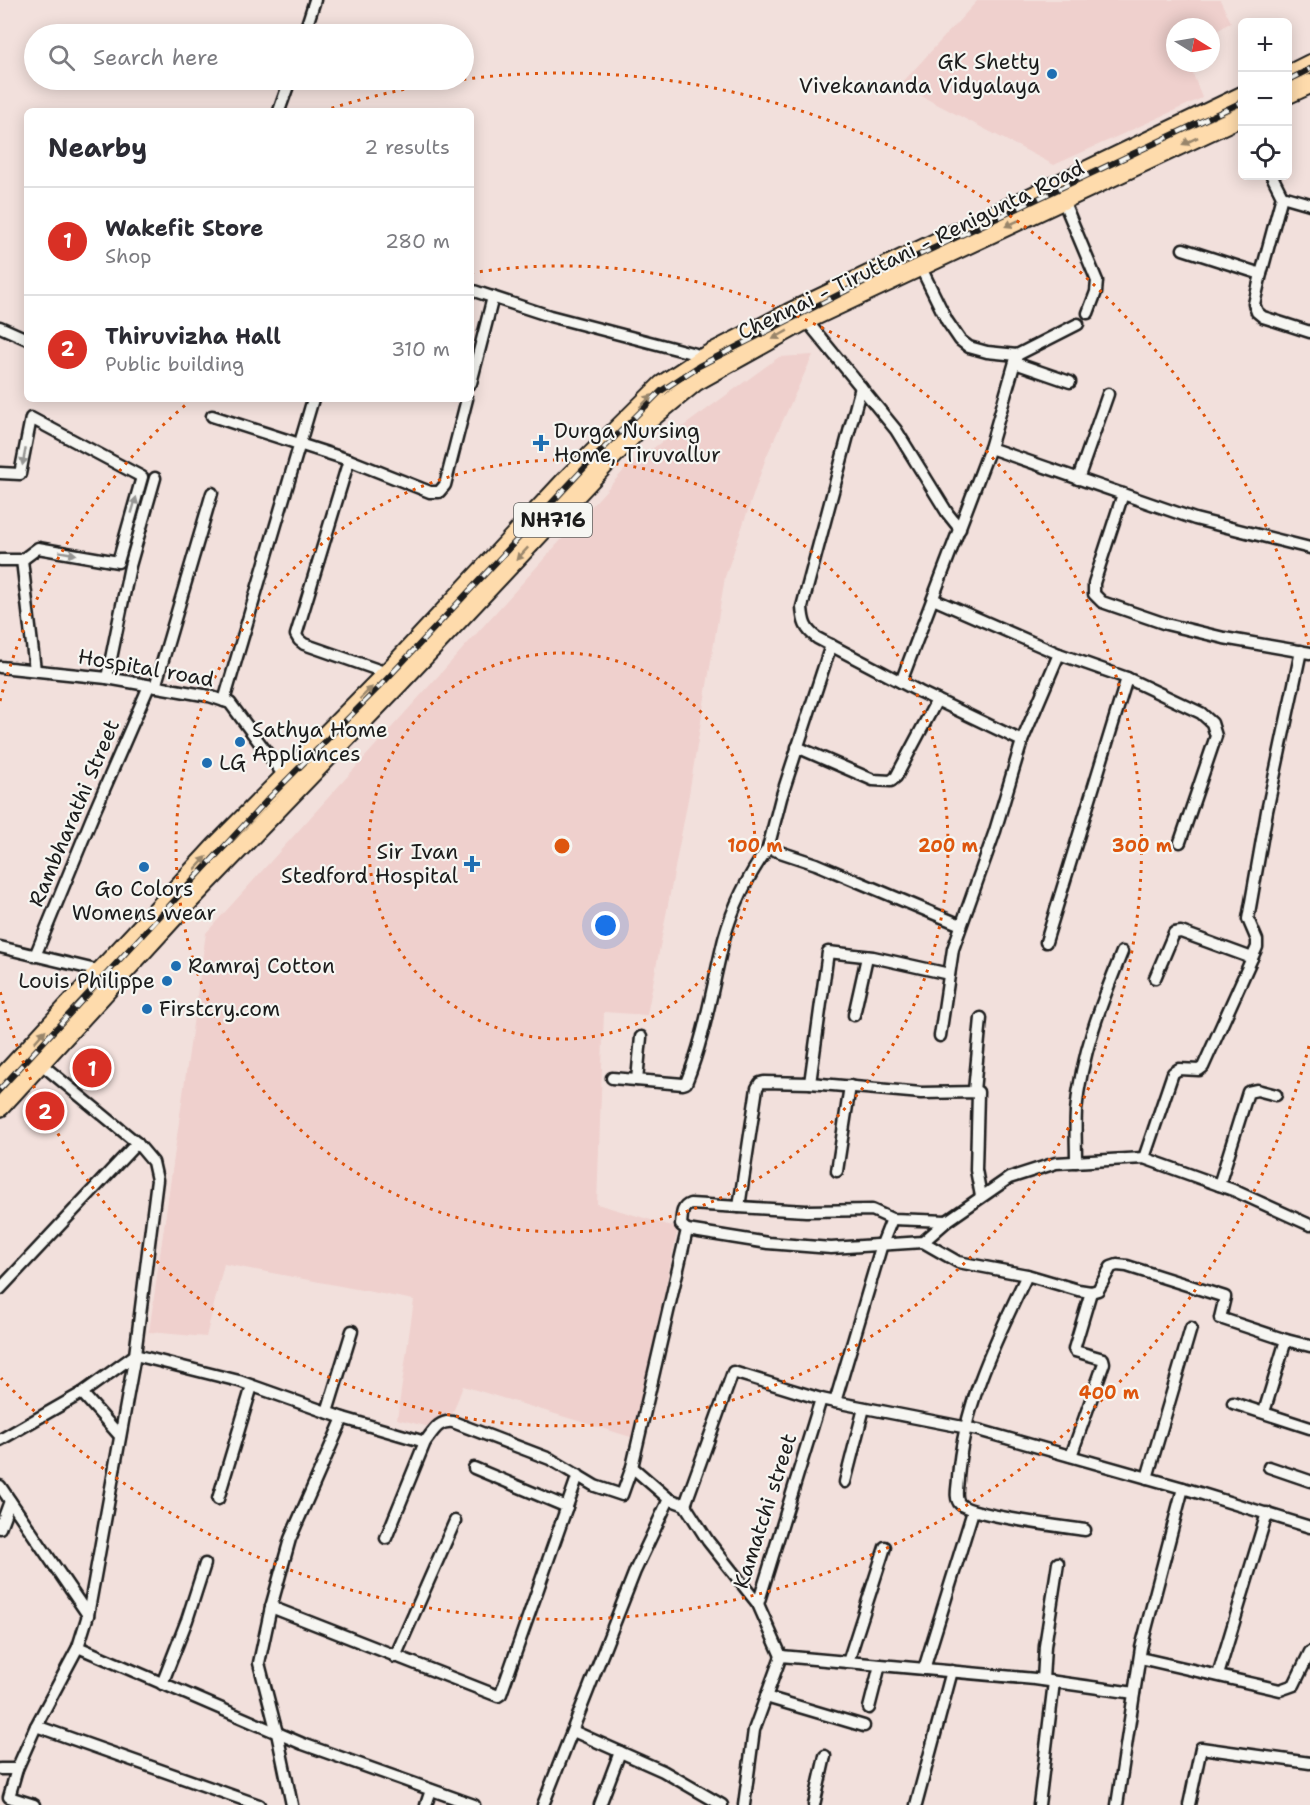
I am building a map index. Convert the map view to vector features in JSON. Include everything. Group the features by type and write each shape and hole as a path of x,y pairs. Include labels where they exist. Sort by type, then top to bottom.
{"highway":[{"path":"1292,73 1310,64"},
{"path":"1292,92 1310,84"},
{"name":"Chennai - Tiruttani - Renigunta Road","path":"2,1101 40,1063 183,907 400,682 640,427 695,382 710,364 899,259 1238,98"},
{"name":"Chennai - Tiruttani - Renigunta Road","path":"0,1080 216,846 387,673 558,489 662,386 1238,118"}],"street":[{"path":"307,24 315,0"},
{"path":"280,108 286,90"},
{"path":"1274,180 1282,196 1254,304 1257,312 1263,317 1310,332"},
{"path":"1282,196 1310,204"},
{"path":"1063,200 1097,281 1096,292 1088,313"},
{"path":"1183,249 1261,274"},
{"path":"920,266 947,321 960,340 969,347 1016,359 1070,382"},
{"path":"474,291 710,364"},
{"path":"474,372 493,297"},
{"path":"806,320 896,430 948,514 960,529"},
{"path":"901,682 990,448 1016,359 1078,324"},
{"path":"0,327 24,338"},
{"path":"861,387 802,607 803,621 808,632 901,682 1022,741"},
{"path":"1078,479 1108,394"},
{"path":"224,701 312,402"},
{"path":"212,416 349,460 430,492 439,492 445,485 466,402"},
{"path":"0,473 20,474 31,418 142,477 118,562 38,548 22,560 0,560"},
{"path":"990,448 1195,519 1310,548"},
{"path":"349,460 296,634 298,640 304,644 387,673"},
{"path":"107,678 130,566 155,478"},
{"name":"Rambharathi Street","path":"35,956 93,815 152,686 212,493"},
{"path":"1123,495 1094,583 1094,594 1102,602 1166,624 1224,638 1306,652 1267,811 1248,919 1257,940 1257,947 1203,1067 1199,1070 1179,1069 1173,1073 1144,1158"},
{"path":"22,560 35,670"},
{"path":"933,598 1059,654 1127,678 1201,713 1212,723 1216,736 1180,842"},
{"path":"612,1078 686,1083 697,1051 733,912 743,888 768,848 797,747 831,645"},
{"path":"940,1036 953,949 995,831 1022,741 1059,654"},
{"name":"Hospital road","path":"0,667 107,678 209,696 230,703 285,777"},
{"path":"1046,942 1127,678"},
{"path":"797,747 873,780 891,781 896,777 937,700"},
{"path":"768,848 816,864 961,925"},
{"path":"1155,978 1174,933 1181,932 1252,958"},
{"path":"0,946 100,971 114,983"},
{"path":"810,1083 828,952 867,957 949,974"},
{"path":"1076,1162 1076,1113 1087,1050 1102,1001 1122,952"},
{"path":"854,1016 867,957"},
{"path":"974,1091 981,1018"},
{"path":"637,1080 641,1037"},
{"path":"34,1805 9,1797 17,1770 36,1726 78,1647 88,1615 135,1355 157,1180 153,1162 137,1143 40,1063"},
{"path":"739,1207 757,1088 760,1083 764,1082 810,1083 921,1093 978,1092 976,1170 981,1196"},
{"path":"837,1171 850,1086"},
{"path":"1219,1185 1248,1092 1257,1090 1276,1095"},
{"path":"0,1289 137,1143"},
{"path":"923,1242 947,1221 1009,1178 1056,1163 1144,1158 1219,1185 1310,1225"},
{"path":"947,1221 892,1219 872,1210 806,1211 690,1204 683,1209 681,1225 687,1230 768,1243 831,1248 923,1242 958,1262 1027,1275 1091,1292 1098,1290 1111,1267 1117,1264 1225,1297 1220,1318 1310,1346"},
{"path":"835,1402 882,1244 892,1219"},
{"path":"386,1538 425,1442 440,1424 446,1421 550,1460 595,1486 622,1495 632,1467 687,1230"},
{"path":"1027,1275 984,1365 966,1428 959,1463 957,1499 961,1506 973,1511 1085,1530"},
{"path":"1071,1456 1104,1363 1102,1359 1075,1352 1074,1349 1091,1292"},
{"path":"1148,1478 1191,1328"},
{"path":"327,1412 352,1331"},
{"path":"1264,1413 1286,1340"},
{"path":"135,1355 252,1386 343,1418 425,1442"},
{"path":"0,1440 82,1393 135,1355"},
{"path":"632,1467 669,1499 685,1505 733,1372 821,1399 966,1428 1071,1456 1310,1527"},
{"path":"218,1499 252,1386"},
{"path":"82,1393 120,1436"},
{"name":"Kamatchi street","path":"758,1604 821,1399"},
{"path":"1233,1403 1310,1428"},
{"path":"845,1482 864,1408"},
{"path":"292,1805 277,1732 259,1663 271,1607 290,1539 343,1418"},
{"path":"1269,1467 1310,1480"},
{"path":"474,1468 567,1507"},
{"path":"271,1607 498,1696 505,1683 578,1475"},
{"path":"0,1486 88,1615"},
{"path":"1117,1805 1140,1659 1183,1488"},
{"path":"543,1805 635,1571 669,1499"},
{"path":"0,1528 10,1501"},
{"name":"Kamatchi street","path":"685,1505 708,1541 758,1604"},
{"path":"924,1669 973,1511"},
{"path":"1218,1676 1268,1514"},
{"path":"395,1657 456,1521"},
{"path":"848,1662 885,1547"},
{"path":"1042,1680 1058,1563"},
{"path":"162,1684 188,1620 205,1564"},
{"path":"744,1805 754,1730 781,1656 758,1604"},
{"path":"78,1647 303,1744 474,1805"},
{"path":"1140,1659 1280,1690 1294,1685 1310,1652"},
{"path":"781,1656 1042,1680 1134,1693"},
{"path":"869,1708 880,1665"},
{"path":"916,1805 951,1671"},
{"path":"1039,1805 1054,1682"},
{"path":"766,1697 864,1726"},
{"path":"36,1726 260,1805"},
{"path":"573,1731 663,1771 722,1805"},
{"path":"1189,1805 1201,1748 1310,1763"},
{"path":"600,1805 620,1752"},
{"path":"814,1805 825,1755"},
{"path":"0,1769 17,1770"},
{"path":"426,1805 431,1790"}],"shaded area":[{"name":"GK Shetty Vivekananda Vidyalaya","path":"978,0 1220,0 1231,22 1220,29 1220,18 1166,18 1166,72 1192,72 1202,98 1054,165 900,85"},
{"name":"Sir Ivan Stedford Hospital","path":"813,355 767,455 725,577 689,794 647,1015 604,1012 597,1204 678,1228 634,1438 463,1386 446,1431 397,1419 414,1300 224,1264 206,1337 149,1332 206,933 627,467 779,357"}],"railway":[{"path":"1292,78 1310,69"},
{"path":"0,1089 270,797 384,682 588,464 661,391 699,366 879,274 1238,104"}],"place":[{"name":"GK Shetty Vivekananda Vidyalaya","path":"1052,74"},
{"name":"Durga Nursing Home, Tiruvallur","path":"541,443"},
{"name":"Sathya Home Appliances","path":"240,742"},
{"name":"LG","path":"207,763"},
{"name":"Sir Ivan Stedford Hospital","path":"472,864"},
{"name":"Go Colors Womens wear","path":"144,867"},
{"name":"Ramraj Cotton","path":"176,966"},
{"name":"Louis Philippe","path":"167,981"},
{"name":"Firstcry.com","path":"147,1009"},
{"name":"Wakefit Store","path":"92,1068"},
{"name":"Thiruvizha Hall","path":"45,1111"}]}
